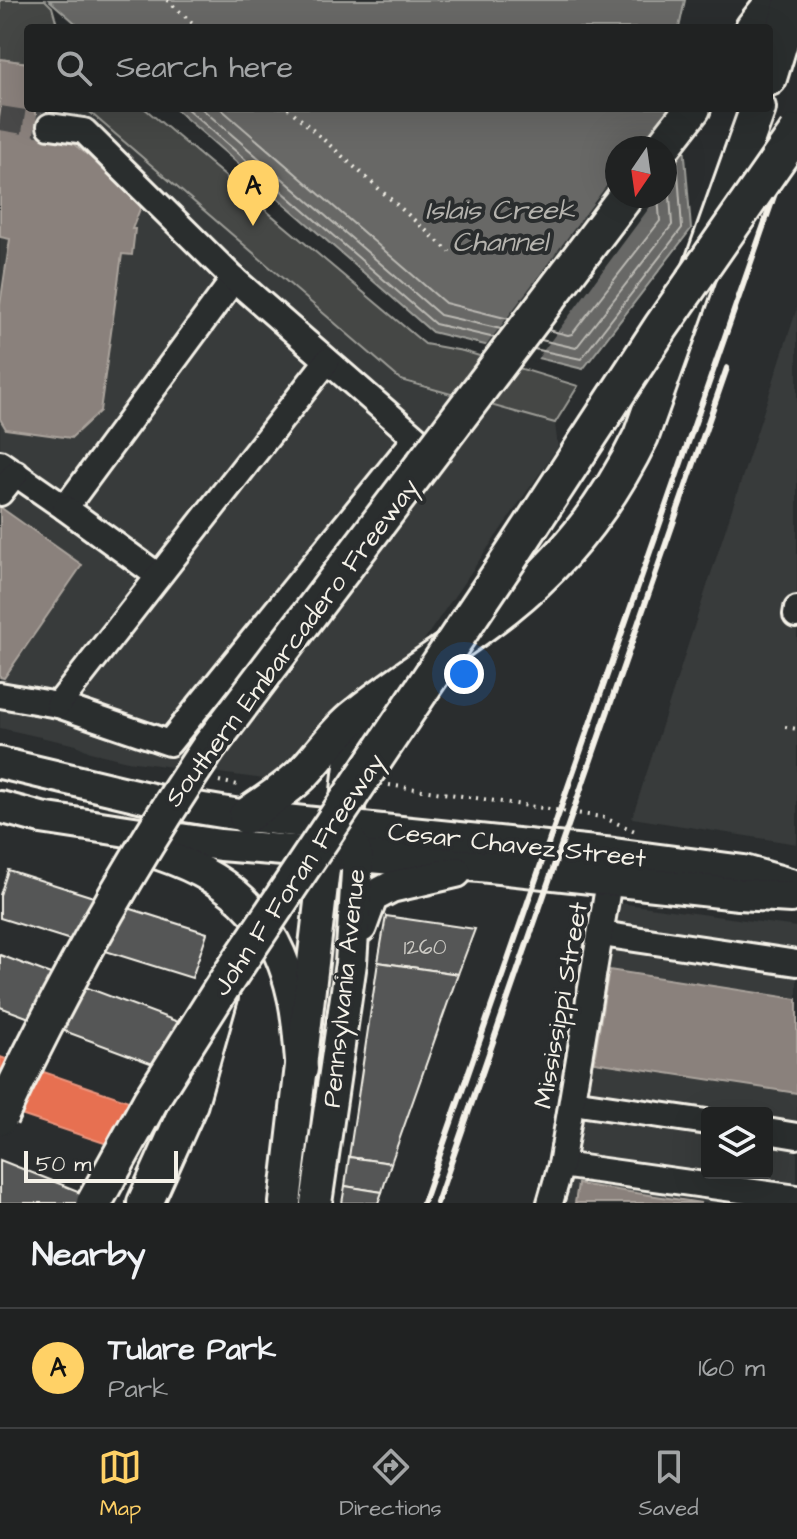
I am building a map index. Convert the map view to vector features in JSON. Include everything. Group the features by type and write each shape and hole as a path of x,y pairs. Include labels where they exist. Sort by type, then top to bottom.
{"highway":[{"path":"756,24 775,0"},
{"path":"773,65 793,0"},
{"path":"671,136 690,112"},
{"path":"246,801 286,789 356,715 508,605 546,571 604,501 641,436 757,112"},
{"name":"John F Foran Freeway","path":"94,1203 151,1100 223,986 661,327 797,132"},
{"name":"Southern Embarcadero Freeway","path":"0,1117 74,968 117,891 185,782 617,208"},
{"path":"344,825 353,758 384,695"},
{"path":"145,1203 190,1103 223,986"}],"main road":[{"name":"Cesar Chavez Street","path":"0,763 173,804 246,801 344,825 797,897"},
{"name":"Cesar Chavez Street","path":"0,807 41,818 220,845 480,866 744,871 797,886"},
{"path":"41,818 185,861 227,886 248,906 258,916 283,960 294,998 302,1069"},
{"name":"Pennsylvania Avenue","path":"285,1203 326,855 344,825"},
{"name":"Pennsylvania Avenue","path":"316,1203 351,963 358,858 344,825"},
{"path":"351,963 372,897 391,887 480,866"}],"street":[{"path":"0,695 58,705 169,743 416,438 234,279 84,131 50,126"},
{"path":"65,508 234,279"},
{"path":"58,705 327,361"},
{"path":"0,493 8,468 157,575"},
{"path":"796,615 797,609"},
{"name":"Mississippi Street","path":"550,1203 561,1165 612,867"},
{"path":"601,934 797,963"},
{"path":"572,1102 701,1121"},
{"path":"773,1132 797,1136"},
{"path":"561,1165 797,1198"}],"path":[{"path":"167,0 194,24"},
{"path":"292,112 450,252"},
{"path":"785,727 797,729"},
{"path":"350,779 602,817 639,832"},
{"path":"215,780 246,801"}],"shaded area":[{"path":"0,0 45,0 52,7 57,24 24,24 24,62 0,59"},
{"path":"0,59 24,62 24,112 90,112 401,380 555,423 558,447 417,650 344,703 287,771 264,779 127,761 90,752 76,745 0,728"},
{"path":"90,112 149,112 425,344 463,351 578,386 555,423 401,380"},
{"path":"797,308 797,844 632,818"},
{"path":"612,902 797,927 797,1203 554,1203"}],"water":[{"path":"49,0 685,0 680,24 76,24"},
{"name":"Islais Creek Channel","path":"179,112 681,112 691,229 583,369 432,332"}],"pier":[{"path":"605,188 605,208 649,208 535,362 485,347"}],"building: Shops":[{"path":"0,1057 149,1108 134,1153 0,1108"}],"building: Industry":[{"path":"0,59 24,62 24,112 35,112 144,199 132,229 135,229 132,255 122,254 100,411 71,438 6,429 0,419 0,305 10,239 0,237"},
{"path":"0,507 82,565 4,678 0,677"},
{"path":"609,970 797,999 797,1093 594,1062"},
{"path":"578,1184 701,1203 575,1203"}],"building: Other":[{"path":"8,870 207,933 192,978 0,918 0,895"},
{"path":"386,916 475,929 458,974 378,962"},
{"path":"0,955 213,1035 196,1080 0,1007"},
{"path":"378,962 458,974 391,1163 349,1157"},
{"path":"349,1157 391,1163 382,1192 345,1186"},
{"path":"0,1160 103,1201 0,1203"},
{"path":"345,1186 382,1192 378,1203 342,1203"}],"tunnel":[{"path":"0,118 50,126"}],"railway":[{"path":"423,1203 797,130"},
{"path":"437,1203 727,368"}],"place":[{"name":"Tulare Park","path":"253,226"}]}
